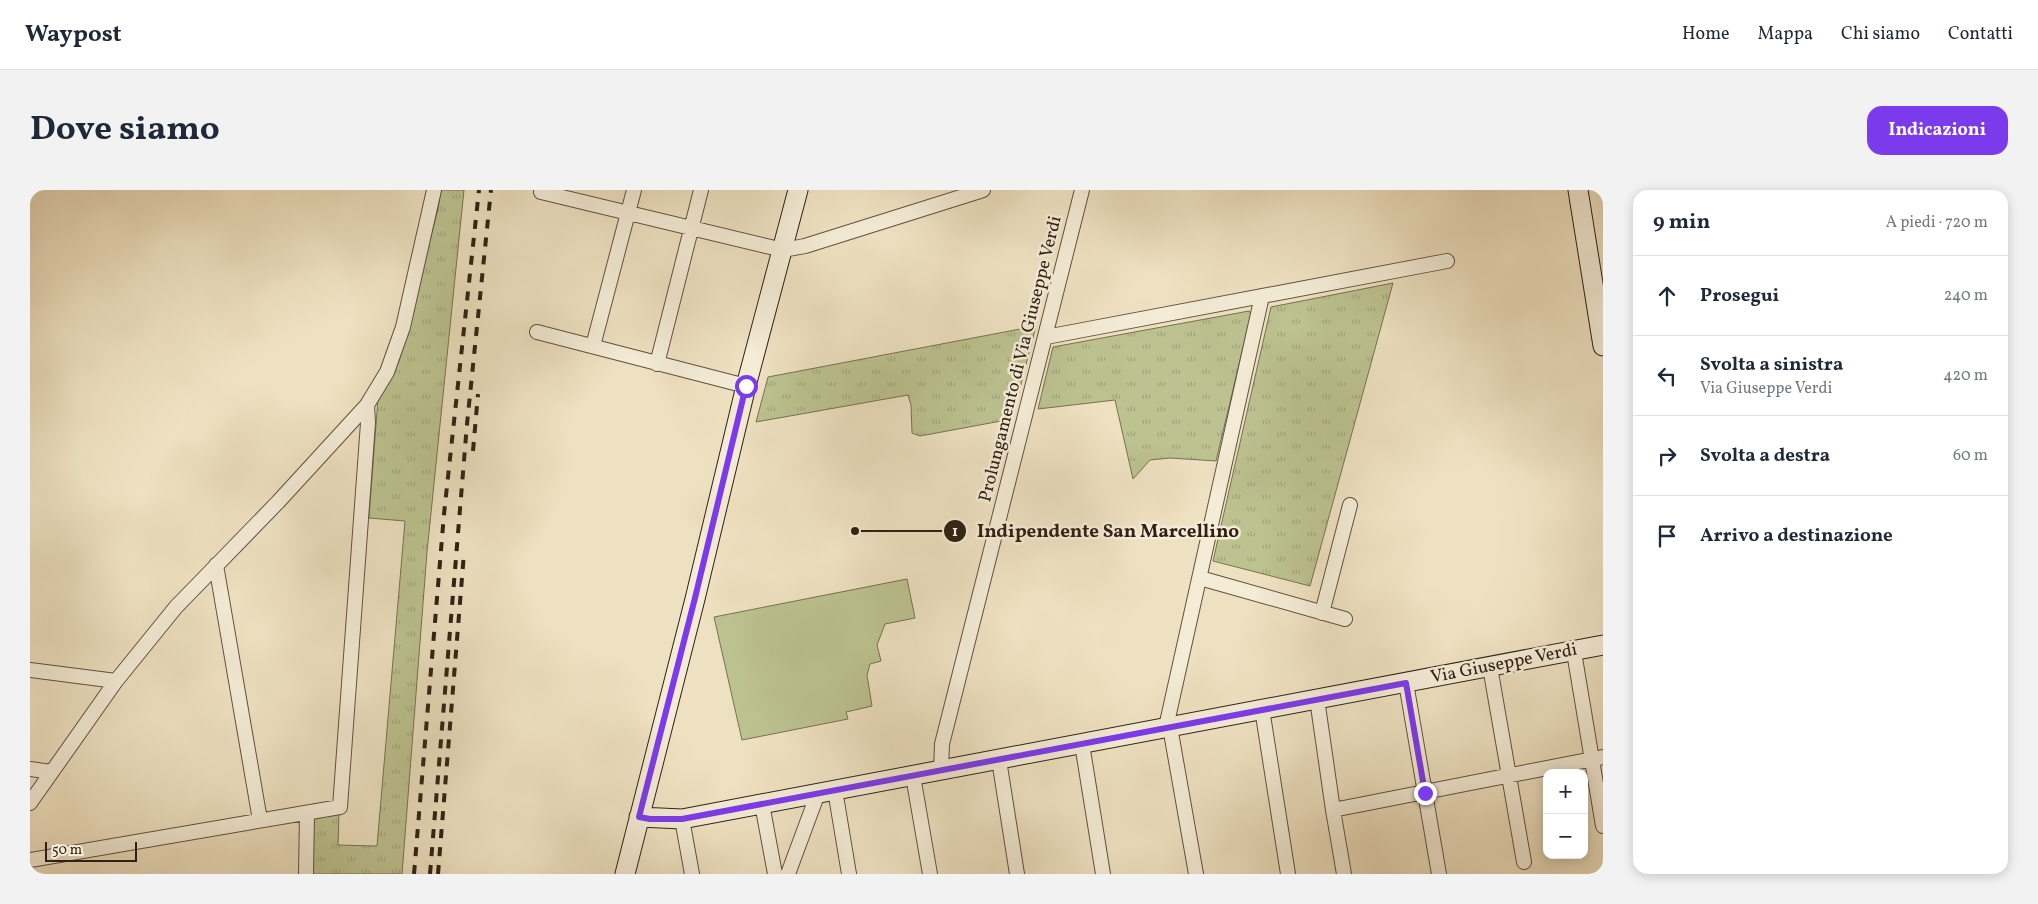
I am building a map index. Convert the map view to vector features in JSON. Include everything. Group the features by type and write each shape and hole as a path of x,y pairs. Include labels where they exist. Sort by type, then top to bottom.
{"street":[{"path":"30,803 116,681 176,607 335,442 367,405 387,372 403,327 434,190"},
{"path":"593,346 634,190"},
{"path":"657,364 701,190"},
{"path":"625,874 695,598 746,386 798,190"},
{"path":"541,192 628,212 691,230 783,250 815,243 983,190"},
{"name":"Prolungamento di Via Giuseppe Verdi","path":"941,771 942,744 1082,190"},
{"path":"1578,190 1603,346"},
{"path":"1046,337 1448,261"},
{"path":"1196,874 1168,727 1262,296"},
{"path":"537,332 746,386"},
{"path":"30,860 340,808 368,423 367,405"},
{"path":"1322,613 1350,505"},
{"path":"216,565 260,820"},
{"path":"1200,578 1345,619"},
{"name":"Via Giuseppe Verdi","path":"639,817 682,819 1603,646"},
{"path":"1574,652 1597,758 1603,826"},
{"path":"1490,667 1524,862"},
{"path":"30,670 116,681"},
{"path":"1406,683 1439,874"},
{"path":"1317,699 1344,874"},
{"path":"1262,710 1288,874"},
{"path":"1082,744 1103,874"},
{"path":"1333,810 1597,758"},
{"path":"999,760 1017,874"},
{"path":"30,770 52,772"},
{"path":"913,776 930,874"},
{"path":"788,874 826,792"},
{"path":"826,792 849,874"},
{"path":"762,804 775,874"},
{"path":"306,874 308,813"},
{"path":"682,819 692,874"}],"green space":[{"path":"441,190 464,190 427,552 402,874 309,874 311,819 339,814 338,845 377,846 405,521 369,518 378,398 399,361 438,209"},
{"path":"1393,283 1310,586 1213,561 1271,307"},
{"path":"1249,311 1251,314 1216,461 1170,458 1150,460 1133,479 1115,400 1038,409 1053,347"},
{"path":"1036,326 1012,419 920,436 912,433 911,405 908,395 756,422 768,377"},
{"path":"907,579 915,618 885,624 877,645 881,661 870,664 867,675 872,706 846,712 848,719 742,740 714,617"}],"railway":[{"path":"414,874 444,514 479,190"},
{"path":"430,874 467,424 491,190"},
{"path":"473,451 478,394"},
{"path":"438,874 464,553"}],"place":[{"name":"Indipendente San Marcellino","path":"855,531"}],"route":[{"path":"746,386 695,598 639,817 682,819 1406,683 1425,793"}]}
